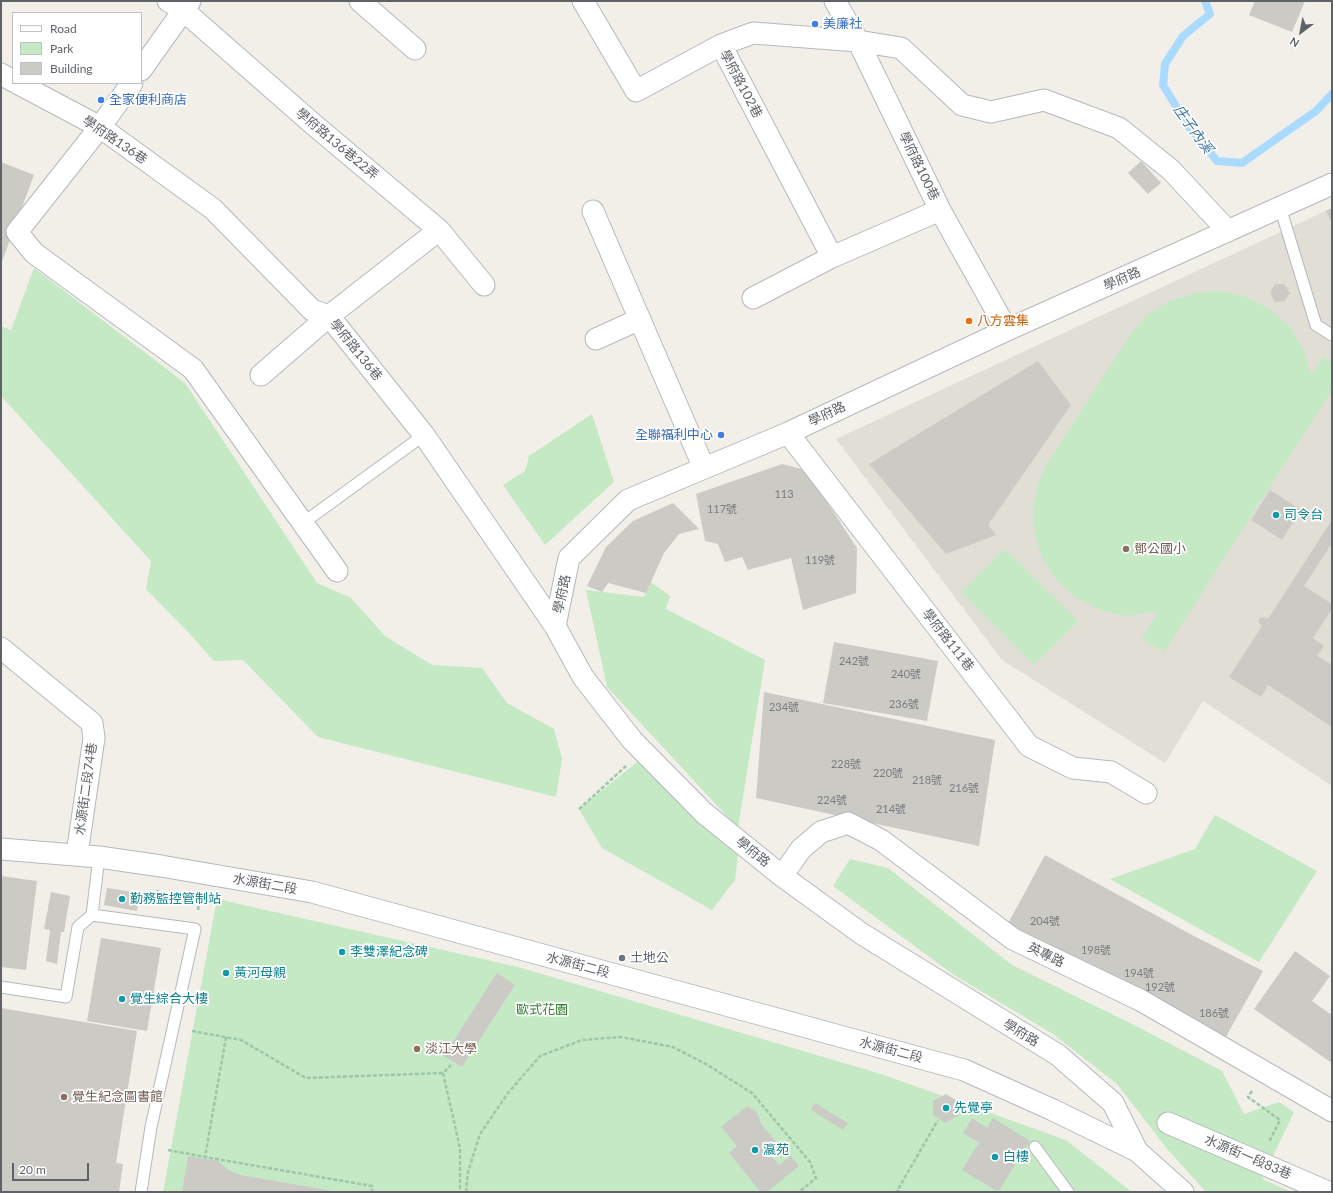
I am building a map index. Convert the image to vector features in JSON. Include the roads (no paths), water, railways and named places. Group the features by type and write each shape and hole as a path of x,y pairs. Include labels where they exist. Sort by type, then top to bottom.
{"street":[{"path":"360,1 415,49"},
{"name":"學府路102巷","path":"583,1 636,90 721,45 832,257"},
{"name":"學府路100巷","path":"835,1 858,41 940,210 1007,330"},
{"path":"142,68 181,4"},
{"name":"學府路136巷22弄","path":"181,4 313,124 439,230 484,285"},
{"path":"721,45 753,33 858,41 901,48 962,105 991,112 1044,100 1119,128 1171,170 1228,231"},
{"path":"1,74 12,80"},
{"name":"學府路136巷","path":"19,84 100,127 213,209 312,310 329,316 424,435 555,626"},
{"path":"131,84 100,127 17,232 34,253 193,369 337,572"},
{"name":"學府路","path":"1182,1192 1137,1151 1113,1103 1058,1055 862,934 782,876 704,813 632,740 583,677 555,626 569,558 628,500 788,433 1007,330 1332,184"},
{"path":"753,298 832,257 940,210"},
{"path":"593,211 704,468"},
{"path":"261,375 329,316 439,230"},
{"path":"596,339 640,319"},
{"name":"學府路111巷","path":"788,433 1029,746 1073,768 1111,772 1146,793"},
{"name":"水源街二段74巷","path":"1,648 92,723 94,738 77,854"},
{"name":"英專路","path":"782,876 801,849 821,832 848,823 881,840 1013,939 1142,1001 1332,1111"},
{"name":"水源街二段","path":"1,849 77,854 99,857 204,873 312,892 964,1070 1053,1110 1137,1151"},
{"name":"水源街一段83巷","path":"1168,1122 1328,1192"}],"lane":[{"path":"1280,207 1316,325 1332,335"},
{"path":"303,523 424,435"},
{"path":"1,988 66,997 78,927 92,915 99,857"},
{"path":"92,915 195,929 151,1127 141,1192"},
{"path":"1035,1147 1068,1192"}],"waterway":[{"name":"庄子內溪","path":"1205,1 1210,14 1183,36 1165,64 1163,85 1187,124 1217,161 1242,163 1316,111 1332,94"}],"place":[{"name":"美廉社","path":"815,24"},
{"name":"全家便利商店","path":"101,100"},
{"name":"八方雲集","path":"969,321"},
{"name":"全聯福利中心","path":"721,435"},
{"name":"司令台","path":"1276,515"},
{"name":"鄧公國小","path":"1126,549"},
{"name":"勤務監控管制站","path":"122,899"},
{"name":"李雙澤紀念碑","path":"342,952"},
{"name":"土地公","path":"622,958"},
{"name":"黃河母親","path":"226,973"},
{"name":"覺生綜合大樓","path":"122,999"},
{"name":"淡江大學","path":"417,1049"},
{"name":"覺生紀念圖書館","path":"64,1097"},
{"name":"先覺亭","path":"946,1108"},
{"name":"瀛苑","path":"755,1150"},
{"name":"白樓","path":"995,1157"}],"park label":[{"name":"歐式花園","path":"542,1010"}]}
